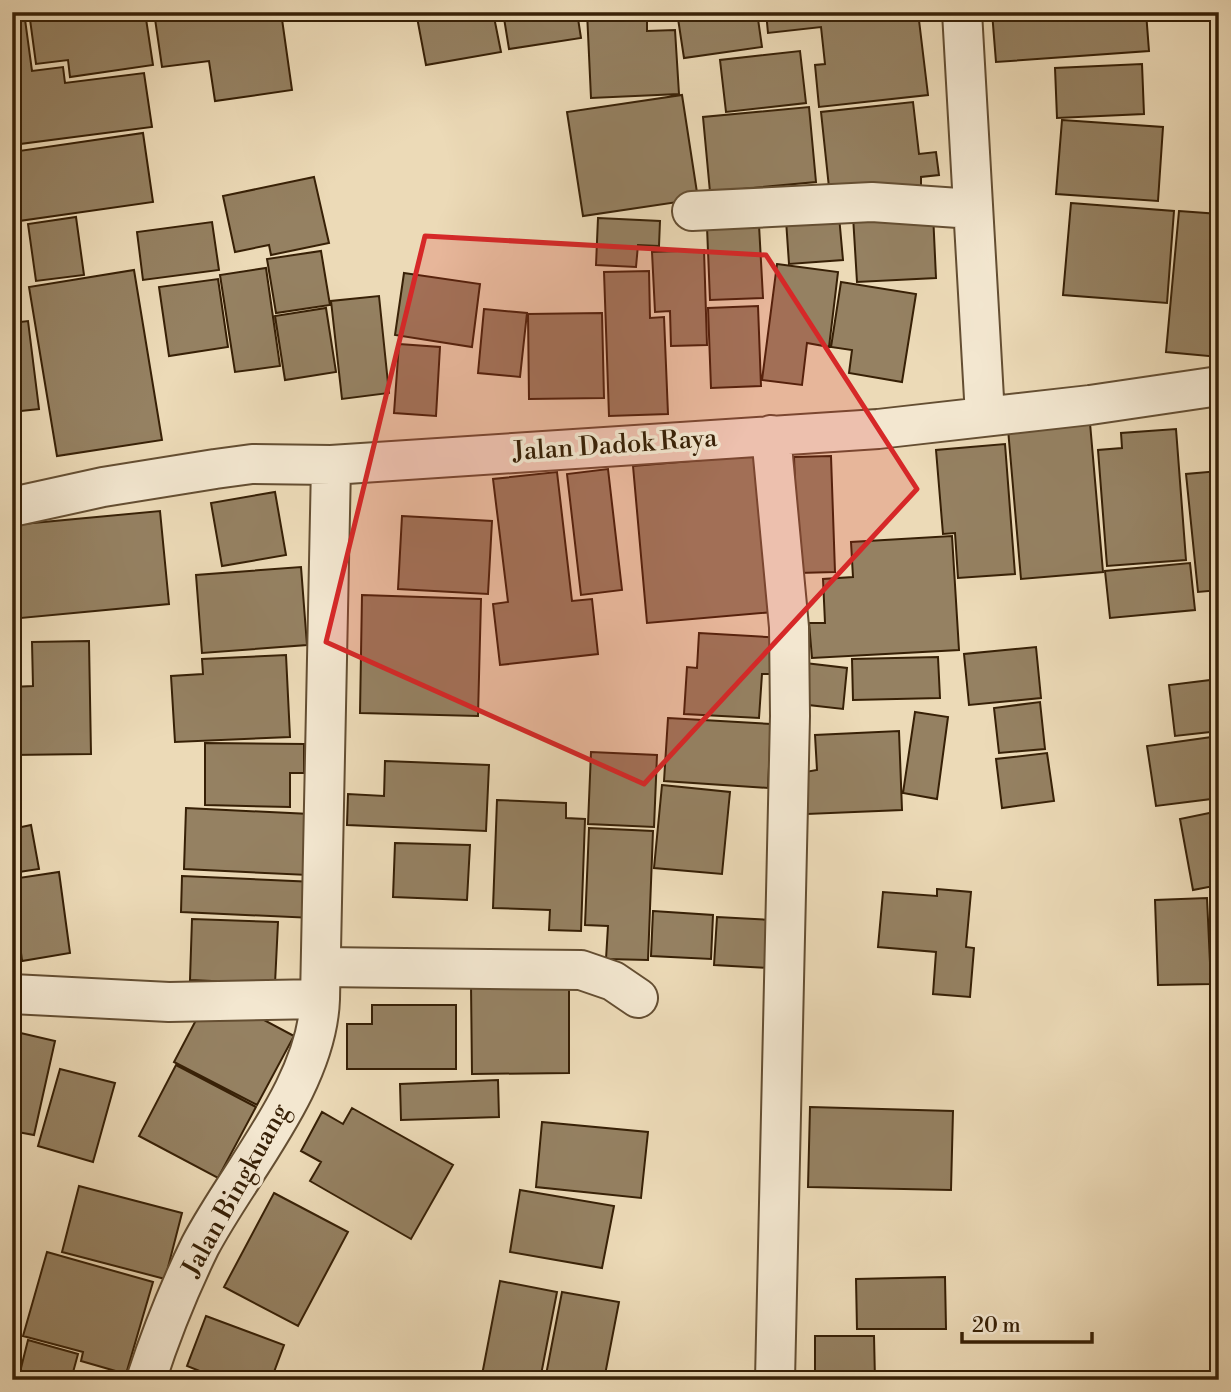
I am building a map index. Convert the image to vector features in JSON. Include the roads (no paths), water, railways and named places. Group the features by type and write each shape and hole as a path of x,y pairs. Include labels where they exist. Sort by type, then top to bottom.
{"street":[{"path":"962,12 985,415"},
{"path":"692,211 872,202 974,209"},
{"name":"Jalan Dadok Raya","path":"12,507 215,468 252,464 331,465 878,429 1219,386"},
{"path":"771,435 789,627 790,716 775,1380"},
{"name":"Jalan Bingkuang","path":"146,1380 160,1335 201,1246 306,1068 319,1023 331,465"},
{"path":"12,994 169,1002 321,983 581,970 613,981 638,998"}]}
